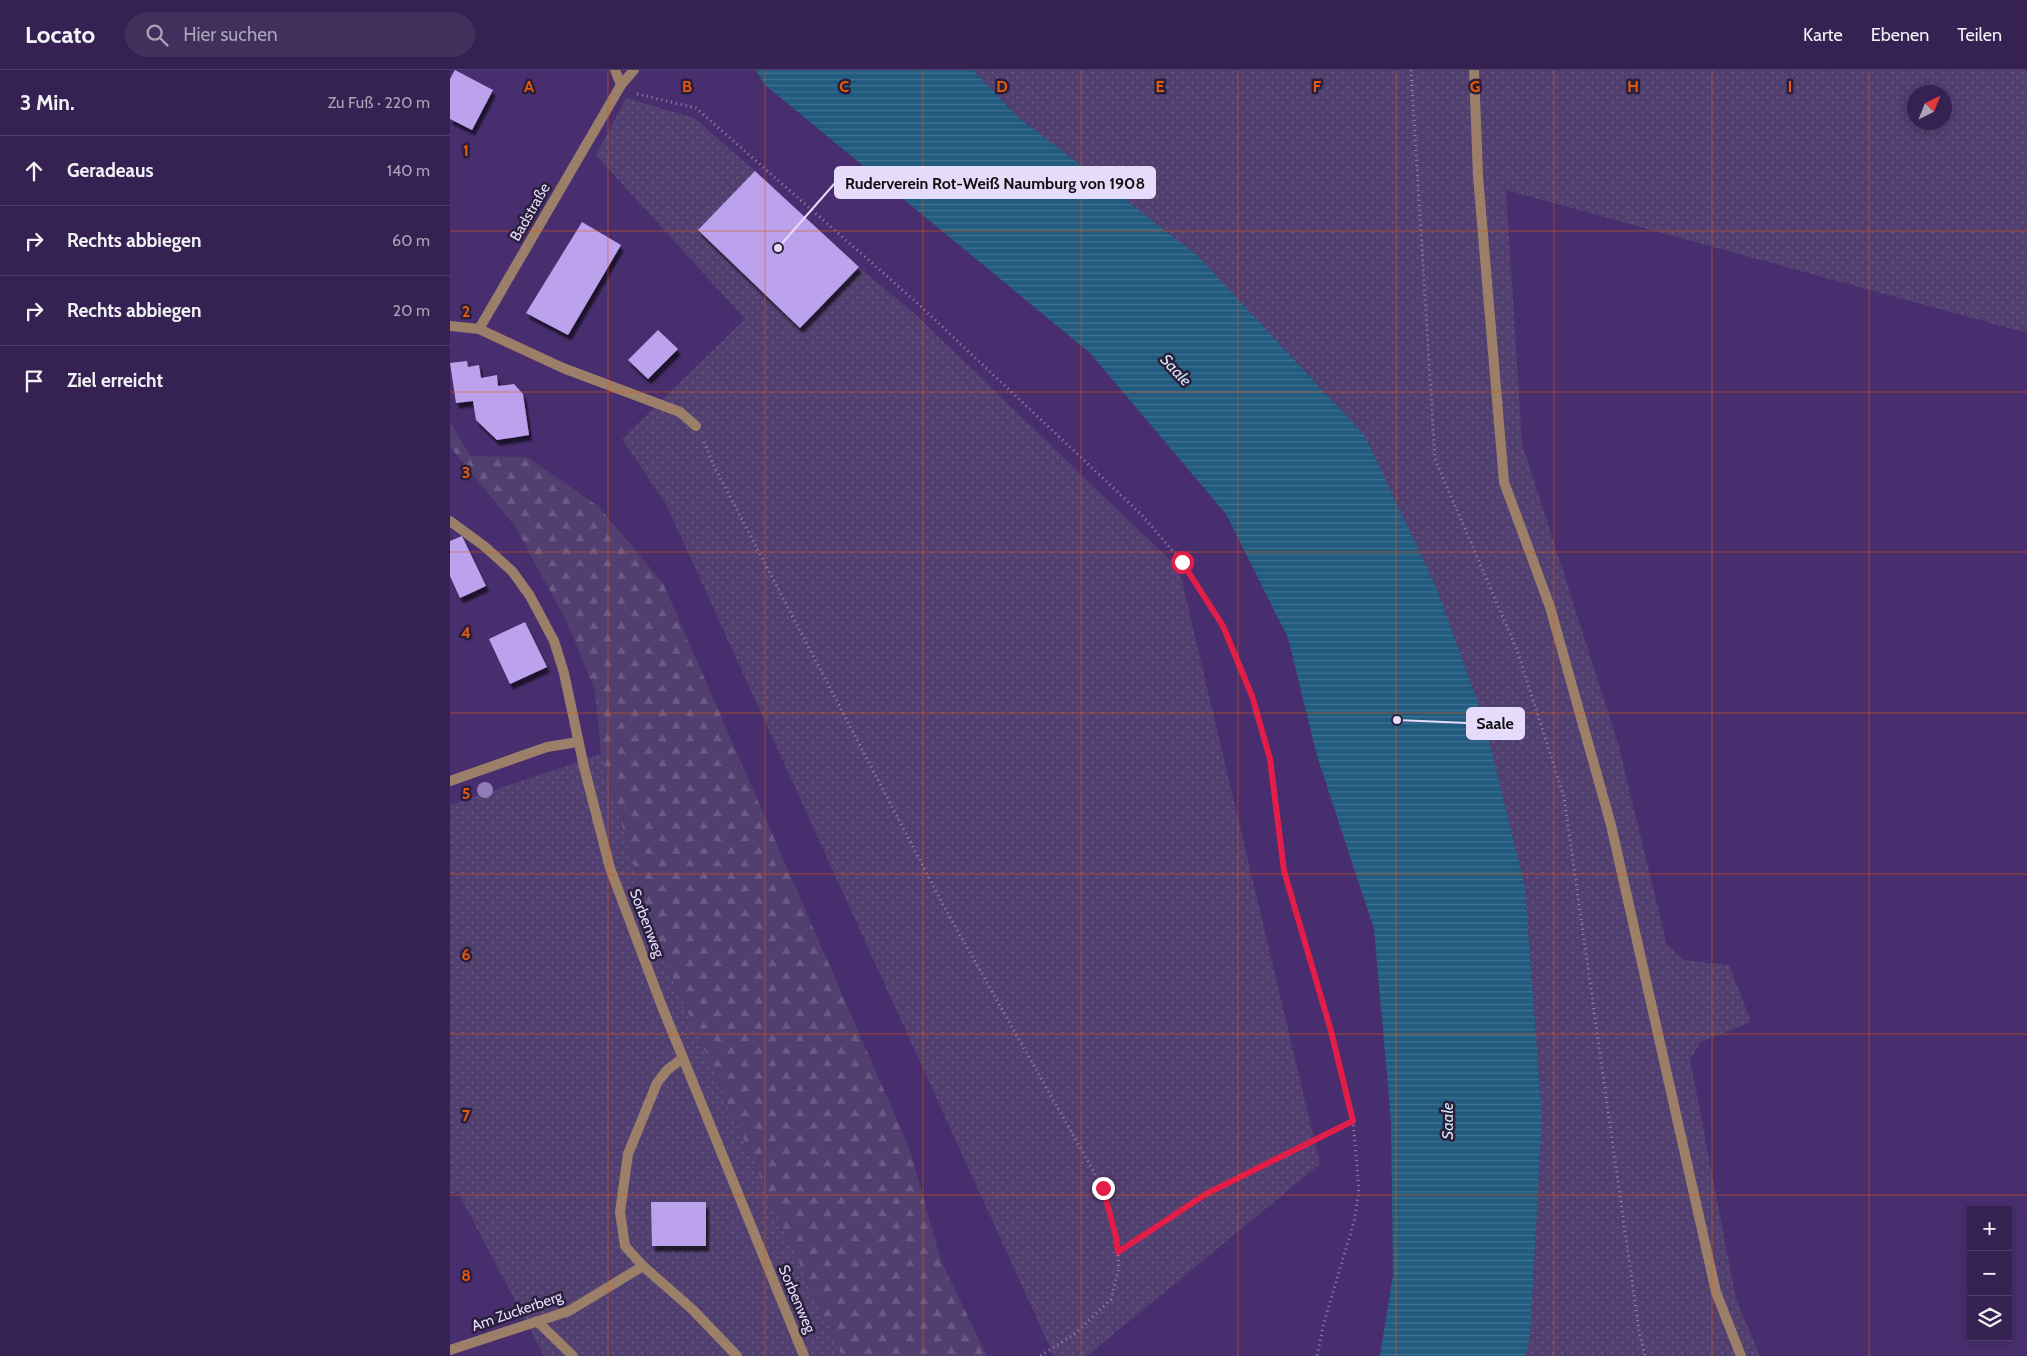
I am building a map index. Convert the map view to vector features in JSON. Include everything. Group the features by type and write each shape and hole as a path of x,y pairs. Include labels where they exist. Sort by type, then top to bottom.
{"street":[{"path":"615,70 622,85"},
{"name":"Badstraße","path":"478,329 622,85 634,70"},
{"path":"1474,70 1478,176 1504,482 1550,607 1611,826 1716,1292 1741,1356"},
{"path":"450,326 478,329 564,368 680,412 696,426"},
{"name":"Sorbenweg","path":"450,521 484,546 512,571 530,596 554,641 564,673 578,742 610,868 683,1058 804,1356"},
{"path":"450,781 547,747 578,742"},
{"path":"683,1058 666,1070 657,1083 628,1154 620,1212 625,1246 643,1266 692,1310 737,1356"},
{"name":"Am Zuckerberg","path":"450,1350 569,1311 643,1266"},
{"path":"537,1321 573,1356"}],"path":[{"path":"1411,70 1435,459 1517,650 1564,797 1639,1331 1645,1356"},
{"path":"622,85 641,96 696,108 922,308 1142,515 1182,562 1223,626 1252,696 1270,759 1284,871 1331,1031 1353,1121 1359,1189 1354,1222 1323,1326 1317,1356"},
{"path":"696,426 715,468 947,912 1103,1188 1118,1252 1119,1267 1111,1299 1076,1333 1040,1356"},
{"path":"1118,1252 1206,1194 1353,1121"}],"green space":[{"path":"973,70 2027,70 2027,333 1506,190 1522,443 1618,743 1667,945 1684,960 1729,965 1751,1022 1701,1042 1690,1059 1736,1299 1760,1356 1525,1356 1530,1338 1542,1117 1525,887 1484,720 1437,589 1365,436 1197,255 1018,117"},
{"path":"626,98 694,118 755,171 698,230 800,328 859,267 915,314 1179,569 1320,1164 1087,1356 1054,1356 666,504 622,439 745,319 596,155"},
{"path":"450,422 470,456 527,457 598,506 663,583 910,1150 941,1261 987,1356 842,1356 783,1228 655,938 601,754 595,691 568,624 515,526 450,447"},
{"path":"601,754 655,938 783,1228 842,1356 544,1356 458,1192 450,1194 450,805"}],"water":[{"path":"756,70 973,70 1018,117 1197,255 1365,436 1437,589 1484,720 1525,887 1542,1117 1530,1338 1525,1356 1380,1356 1393,1275 1391,1120 1374,929 1317,756 1288,638 1226,514 1090,353 764,84"}],"building":[{"path":"455,70 493,90 472,130 450,119 450,79"},
{"path":"755,171 859,267 800,328 698,230"},
{"path":"582,222 621,245 568,335 526,313"},
{"path":"658,330 678,349 648,379 628,360"},
{"path":"467,361 468,367 479,365 481,378 497,375 498,386 514,384 523,394 529,435 497,440 476,420 473,401 456,403 450,363"},
{"path":"462,536 486,586 460,598 450,576 450,541"},
{"path":"525,622 547,667 510,684 489,639"},
{"path":"651,1202 706,1202 706,1246 652,1246"}],"place":[{"name":"Ruderverein Rot-Weiß Naumburg von 1908","path":"778,248"},
{"name":"Saale","path":"1397,720"}],"route":[{"path":"1103,1188 1118,1252 1206,1194 1353,1121 1331,1031 1284,871 1270,759 1252,696 1223,626 1182,562"}]}
